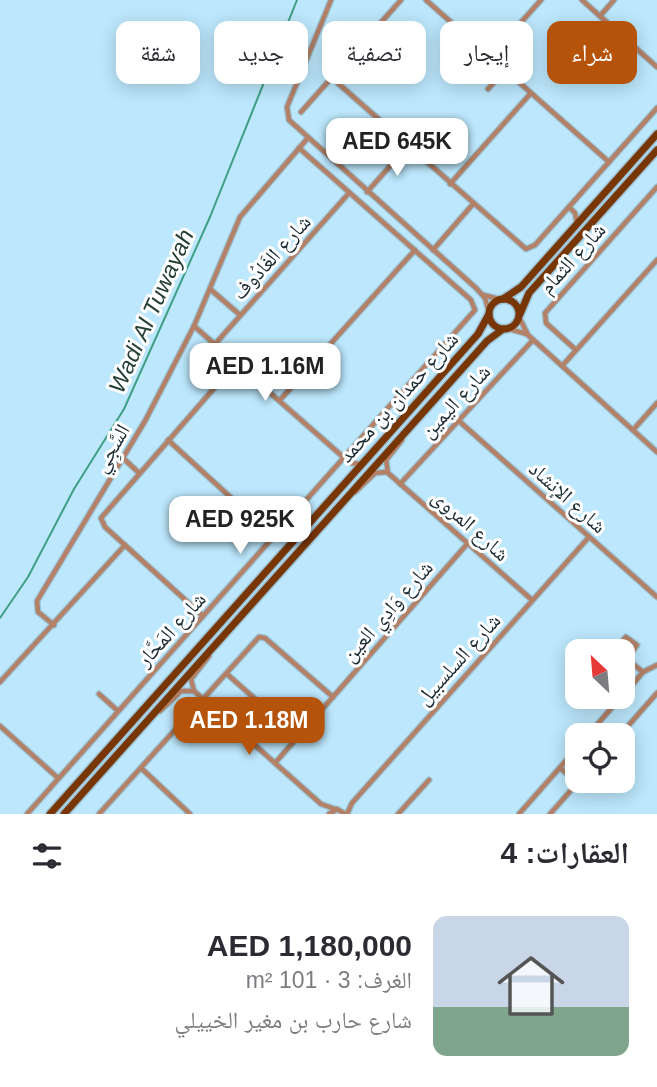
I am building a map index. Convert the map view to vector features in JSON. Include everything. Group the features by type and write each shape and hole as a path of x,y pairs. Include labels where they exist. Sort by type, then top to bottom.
{"main road":[{"path":"657,134 521,287 501,299 489,313 495,326 506,329 519,315 530,293 657,150"},
{"path":"501,299 516,304 519,315"},
{"name":"شارع حمدان بن محمد","path":"50,814 478,334 489,313"},
{"name":"شارع حمدان بن محمد","path":"64,814 487,341 506,329"}],"street":[{"path":"331,0 287,107 291,124 482,295 489,313"},
{"path":"382,21 401,0"},
{"path":"426,0 449,21"},
{"path":"521,21 541,0"},
{"path":"582,0 657,67"},
{"path":"600,16 614,0"},
{"path":"301,112 327,84"},
{"path":"339,84 520,246 528,249 657,108"},
{"path":"488,89 492,84"},
{"path":"521,84 609,162"},
{"path":"450,184 531,93"},
{"name":"السَّجِي","path":"54,625 38,612 37,601 124,459 194,326 244,211 307,139"},
{"path":"367,192 408,146"},
{"name":"شارع المَحَّار","path":"27,814 475,310 471,300 299,148"},
{"name":"شارع الثمام","path":"576,350 546,323 545,313 657,187"},
{"name":"شارع الغَادُوف","path":"216,343 349,193"},
{"path":"433,250 473,204"},
{"path":"569,207 575,213 586,214"},
{"path":"383,222 390,213"},
{"path":"575,213 576,224"},
{"path":"280,400 415,250"},
{"path":"562,366 657,260"},
{"path":"209,289 240,315"},
{"path":"482,295 501,299"},
{"path":"519,315 533,340 657,452"},
{"path":"194,326 350,463 363,464"},
{"path":"506,329 528,335"},
{"name":"شارع اليمين","path":"400,484 533,340"},
{"path":"203,616 103,525 101,515 237,362"},
{"path":"633,430 657,403"},
{"name":"شارع الإنشاد","path":"459,421 657,597"},
{"path":"345,498 360,489 375,473 388,473 386,460 404,433"},
{"path":"168,440 274,537"},
{"path":"124,459 138,472"},
{"path":"350,463 351,475"},
{"name":"شارع المروى","path":"388,473 532,600"},
{"name":"شارع السلسبيل","path":"346,814 352,803 589,537"},
{"name":"شارع وَادِي العين","path":"275,763 468,543"},
{"path":"0,682 125,545"},
{"path":"99,814 204,701 259,637 265,638 333,697"},
{"path":"212,649 191,679 194,691 321,804 328,814"},
{"path":"635,682 643,672 657,665"},
{"path":"635,666 643,672"},
{"path":"227,674 298,737"},
{"path":"150,718 181,691 194,691"},
{"path":"631,723 657,693"},
{"path":"99,694 118,711"},
{"path":"599,723 612,709"},
{"path":"0,726 58,778"},
{"path":"519,814 565,761"},
{"path":"141,768 190,814"},
{"path":"559,768 565,772"},
{"path":"398,814 429,780"},
{"path":"550,814 569,793"},
{"name":"شارع السلسبيل","path":"328,814 352,803"},
{"path":"321,804 346,814"}],"waterway":[{"name":"Wadi Al Tuwayah","path":"0,618 28,577 74,489 124,409 210,217 297,0"}]}
